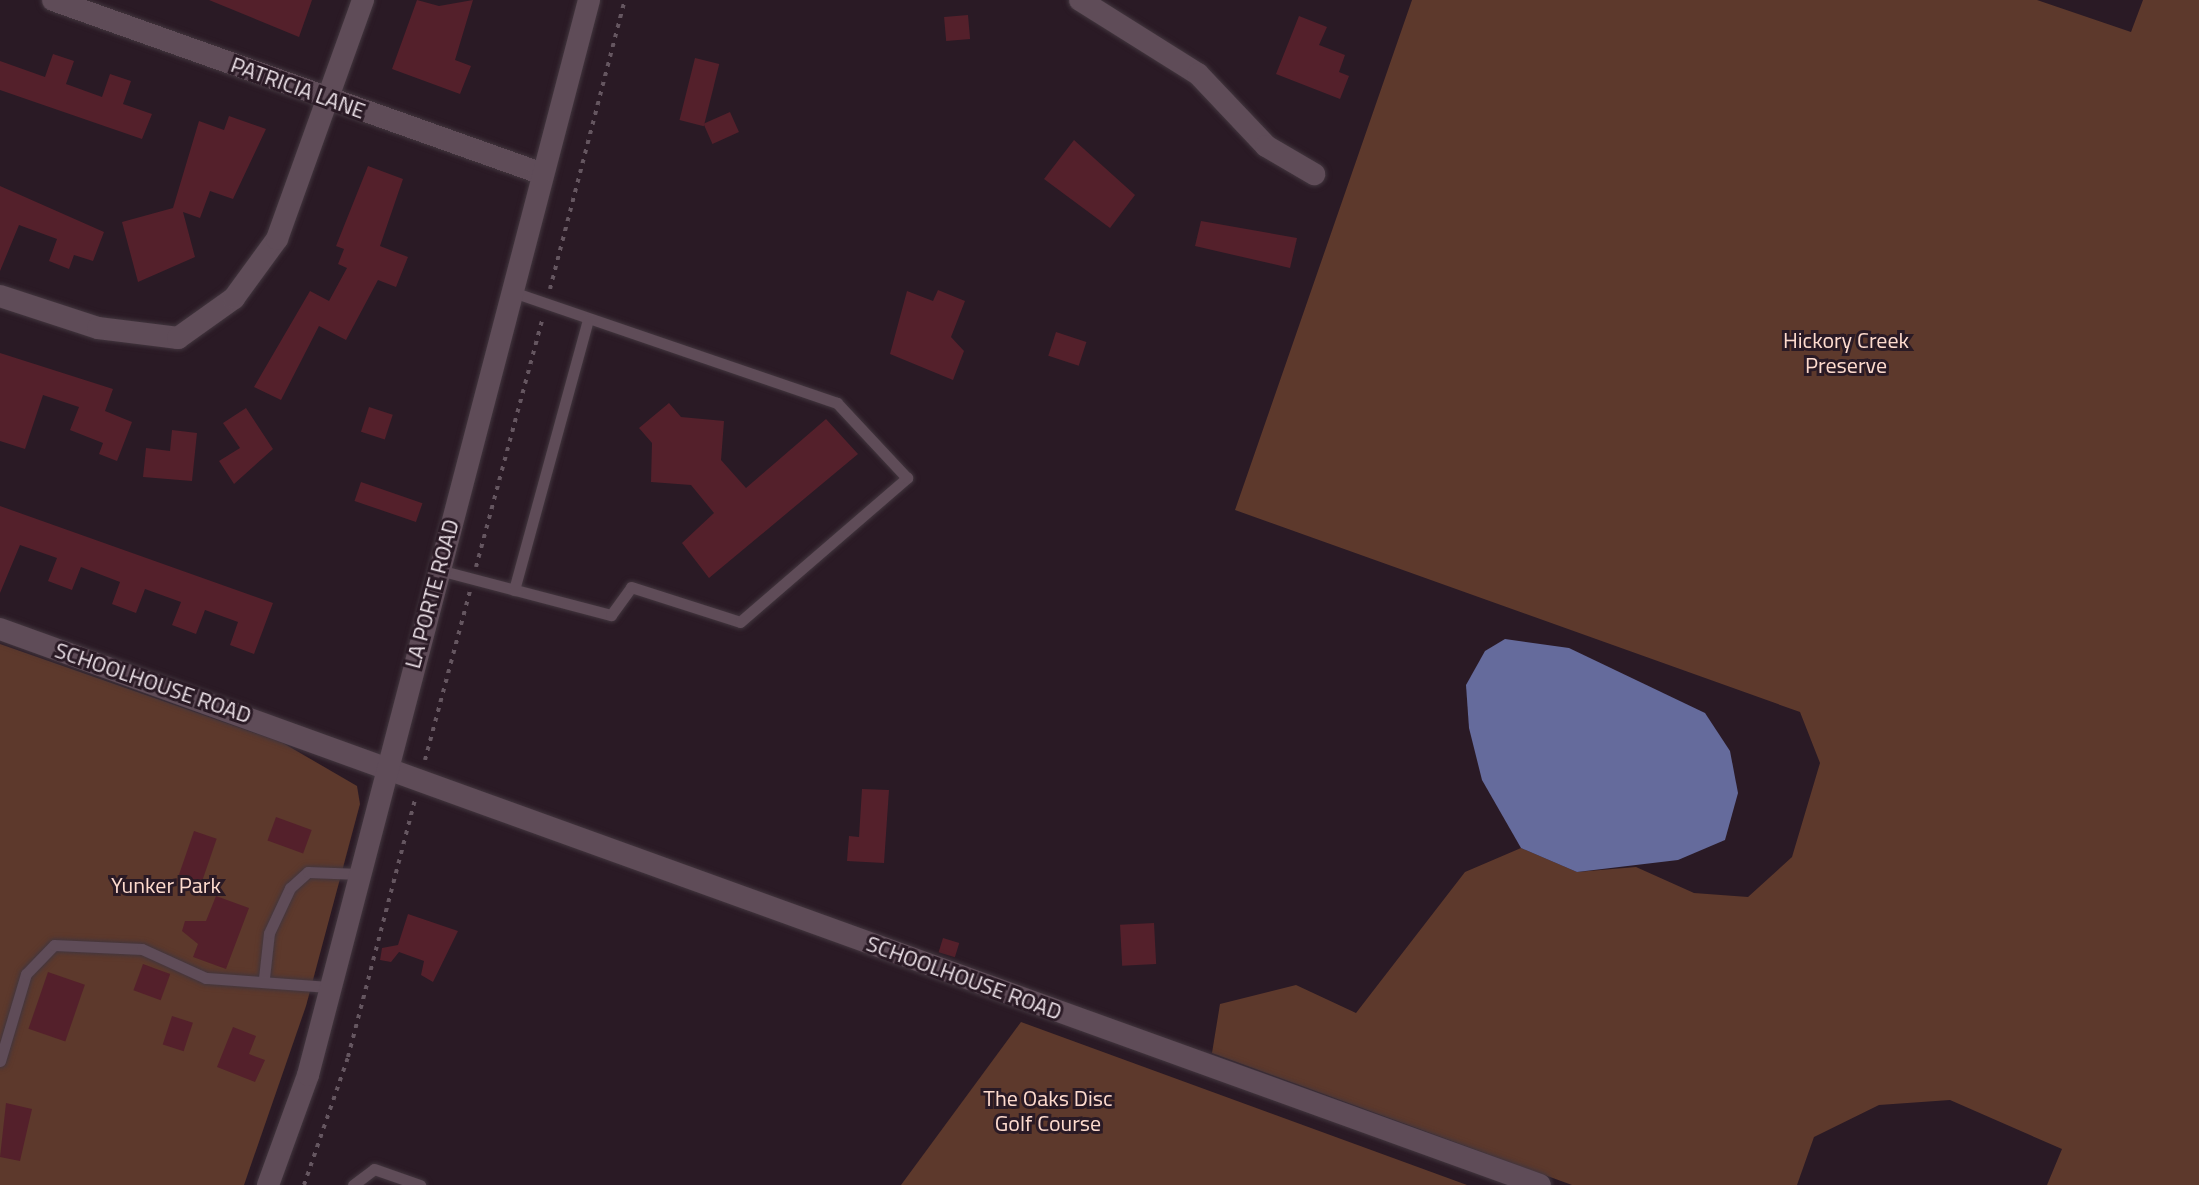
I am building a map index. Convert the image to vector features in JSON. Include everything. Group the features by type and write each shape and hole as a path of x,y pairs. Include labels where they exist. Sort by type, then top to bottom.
{"street":[{"name":"PATRICIA LANE","path":"53,0 543,174"},
{"path":"0,296 98,328 178,338 234,298 277,239 363,0"},
{"name":"LA PORTE ROAD","path":"268,1185 330,987 589,0"},
{"path":"1080,0 1198,74 1266,146 1314,174"},
{"name":"SCHOOLHOUSE ROAD","path":"0,629 306,736 388,772 1540,1185"}],"lane":[{"path":"439,570 611,615 631,587 740,622 907,478 837,403 512,292"},
{"path":"514,590 588,319"},
{"path":"264,978 269,933 290,888 308,872 360,874"},
{"path":"0,1061 26,974 54,945 142,949 206,978 264,978 330,987"},
{"path":"353,1185 374,1169 420,1185"}],"green space":[{"name":"Hickory Creek Preserve","path":"1412,0 2037,0 2131,32 2143,0 2199,0 2199,1185 2047,1185 2062,1149 1950,1100 1879,1105 1814,1137 1797,1185 1572,1185 1212,1053 1220,1004 1296,985 1356,1013 1465,872 1521,848 1577,872 1636,867 1694,893 1748,897 1792,857 1820,763 1800,712 1235,510"},
{"name":"Yunker Park","path":"0,644 283,743 357,786 360,804 306,1006 244,1185 0,1185"},
{"name":"The Oaks Disc Golf Course","path":"1021,1022 1467,1185 901,1185"}],"water":[{"path":"1505,639 1569,648 1705,713 1730,751 1738,793 1725,840 1678,860 1577,872 1521,848 1482,780 1469,728 1466,685 1485,651"}],"building":[{"path":"209,0 312,0 299,37"},
{"path":"417,0 439,6 473,0 455,60 471,66 460,94 392,69"},
{"path":"968,15 970,39 946,41 944,17"},
{"path":"1299,16 1327,27 1319,45 1345,55 1339,72 1349,76 1340,99 1276,74"},
{"path":"53,54 74,61 66,84 102,97 110,74 131,81 123,104 152,114 142,139 0,90 0,61 45,77"},
{"path":"695,58 719,64 704,126 680,120"},
{"path":"730,112 739,132 712,144 704,124"},
{"path":"229,116 266,129 233,199 210,191 200,218 183,212 195,257 138,282 122,222 173,208 199,121 224,130"},
{"path":"1074,140 1135,195 1110,228 1044,179"},
{"path":"368,166 403,179 380,246 408,257 396,287 378,280 346,340 319,326 281,400 254,387 310,291 329,301 347,268 338,264 344,249 336,246"},
{"path":"0,186 104,232 93,261 74,255 69,269 49,261 57,239 19,225 0,271"},
{"path":"1201,221 1297,238 1290,268 1195,246"},
{"path":"938,290 965,301 951,337 964,351 953,380 890,354 907,291 933,301"},
{"path":"1056,332 1086,342 1079,366 1048,356"},
{"path":"0,353 113,389 105,411 132,422 117,461 99,454 103,443 70,430 79,407 43,395 25,449 0,441"},
{"path":"669,403 681,417 724,421 721,460 746,488 826,419 858,454 709,578 682,543 714,513 691,485 651,482 652,443 639,428"},
{"path":"369,407 393,415 385,439 361,432"},
{"path":"246,408 273,449 234,484 219,461 240,448 223,423"},
{"path":"172,430 197,433 192,481 143,477 146,448 170,451"},
{"path":"361,482 422,503 416,522 354,501"},
{"path":"0,506 273,603 254,654 230,645 238,622 205,610 196,634 172,625 181,602 145,589 136,613 112,604 120,582 81,567 72,590 48,581 57,558 20,545 0,593"},
{"path":"862,789 889,790 884,863 847,861 849,836 859,837"},
{"path":"276,817 312,830 303,853 267,840"},
{"path":"194,831 217,839 200,888 177,880"},
{"path":"216,896 249,908 226,969 193,957 198,944 182,931 185,921 206,921"},
{"path":"408,914 458,931 433,982 421,975 424,961 399,952 391,962 380,960 382,948 398,945"},
{"path":"1154,923 1156,964 1122,966 1120,925"},
{"path":"943,938 959,943 955,957 939,952"},
{"path":"143,964 170,974 161,1000 133,990"},
{"path":"48,972 85,985 65,1041 28,1029"},
{"path":"172,1016 193,1023 184,1051 163,1045"},
{"path":"233,1027 256,1036 249,1054 265,1060 255,1082 217,1067"},
{"path":"6,1103 32,1109 20,1161 0,1157"}]}
